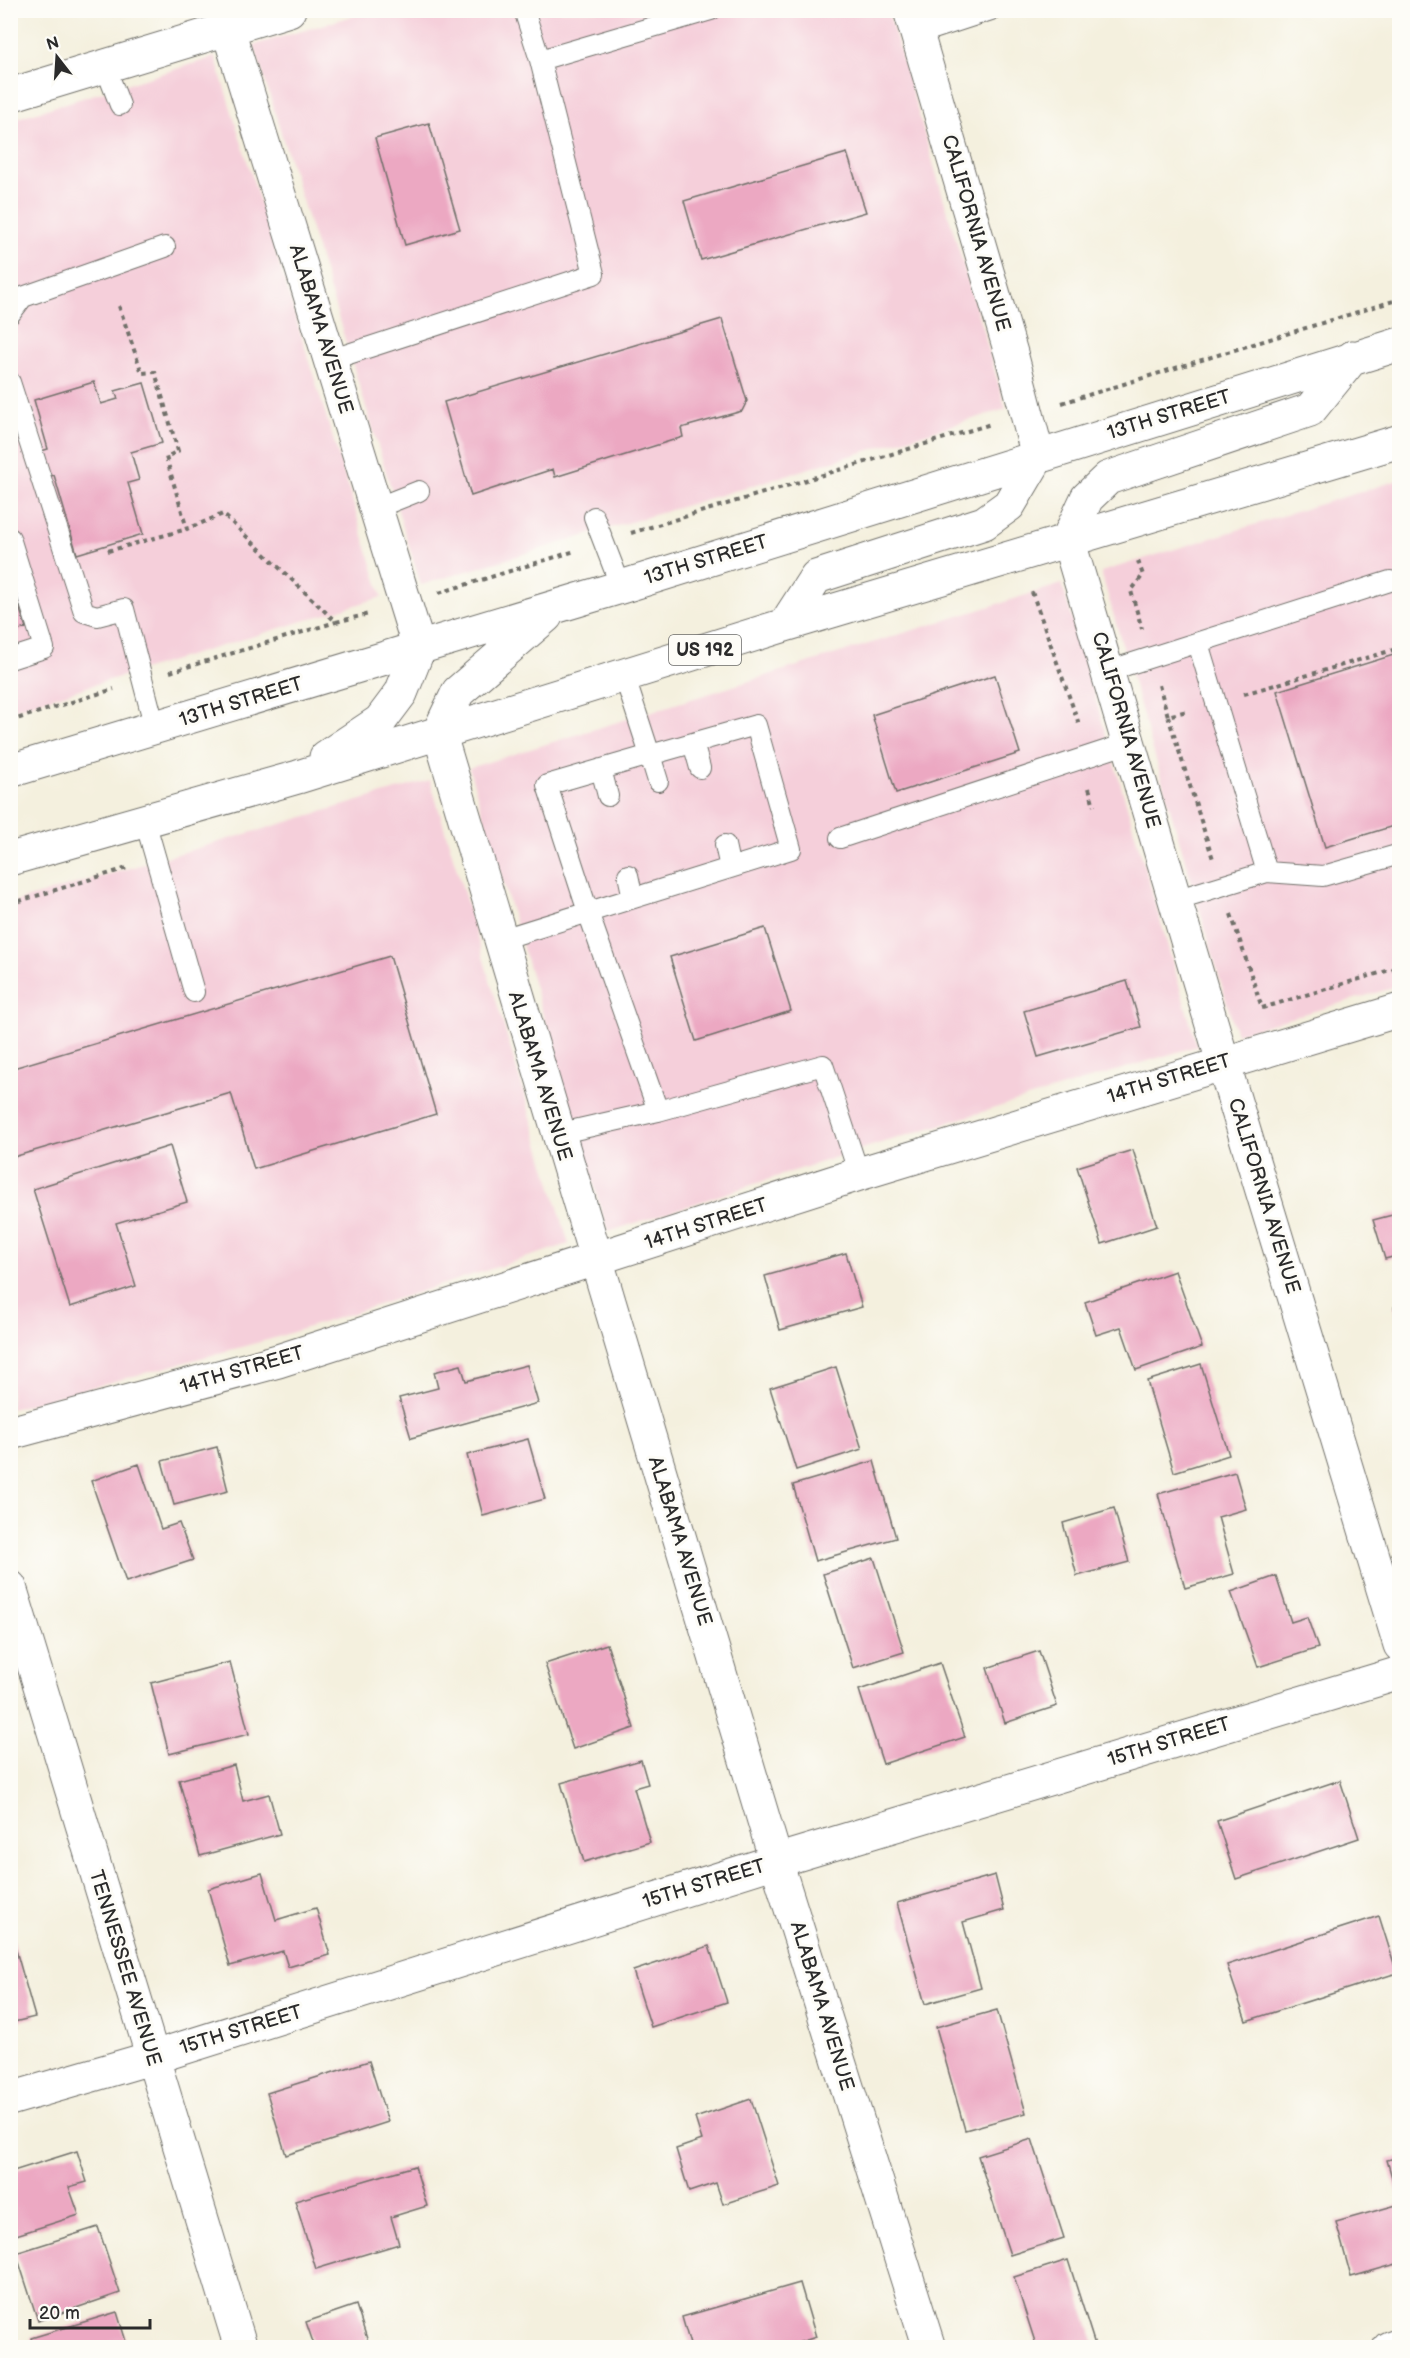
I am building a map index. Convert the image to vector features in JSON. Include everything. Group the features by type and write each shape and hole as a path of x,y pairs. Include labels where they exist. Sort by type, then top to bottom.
{"main road":[{"path":"10,95 105,66 225,20 289,10"},
{"name":"ALABAMA AVENUE","path":"225,20 419,648"},
{"name":"CALIFORNIA AVENUE","path":"914,22 1028,413 1038,456"},
{"name":"13TH STREET","path":"10,771 621,587 1400,344"},
{"path":"1068,539 1087,498 1108,478 1310,410 1353,357"},
{"name":"US 192","path":"10,859 298,777 785,625 1400,441"},
{"path":"785,625 816,577 984,523 1009,505 1038,456"},
{"name":"CALIFORNIA AVENUE","path":"1068,539 1223,1062 1400,1645"},
{"path":"439,732 458,692 559,606"},
{"path":"298,777 380,721 401,693 419,648"},
{"name":"ALABAMA AVENUE","path":"439,732 499,940 776,1861 929,2348"},
{"name":"14TH STREET","path":"10,1433 278,1361 859,1174 1400,1010"},
{"name":"TENNESSEE AVENUE","path":"10,1587 151,2058 241,2348"},
{"name":"15TH STREET","path":"10,2099 151,2058 776,1861 1400,1672"},
{"path":"1389,2348 1400,2344"}],"lane":[{"path":"330,360 594,274 540,60 524,10"},
{"path":"540,60 711,10"},
{"path":"914,22 991,10"},
{"path":"105,66 120,105"},
{"path":"10,314 23,297 165,247"},
{"path":"10,382 84,612 96,616 124,609 155,728"},
{"path":"376,508 419,491"},
{"path":"594,517 621,587"},
{"path":"10,538 44,648 10,659"},
{"path":"1108,671 1390,581"},
{"path":"1198,644 1267,872"},
{"path":"624,675 658,781"},
{"path":"499,940 588,912 791,849 756,725 547,785 588,912 658,1111"},
{"path":"693,743 700,768"},
{"path":"840,838 1129,743"},
{"path":"601,769 608,796"},
{"path":"145,821 194,992"},
{"path":"724,845 730,868"},
{"path":"1175,900 1267,872 1323,876 1400,854"},
{"path":"628,874 633,898"},
{"path":"557,1134 658,1111 822,1065 859,1174"}],"path":[{"path":"108,550 187,529 223,514 336,622 405,604 1400,299"},
{"path":"119,306 141,373 155,372 178,451 166,457 187,529"},
{"path":"1032,592 1081,730 1086,779 1094,806"}],"shaded area":[{"path":"370,11 888,11 1006,409 421,585 254,45"},
{"path":"215,57 382,597 11,710 11,120"},
{"path":"1399,480 1399,986 1236,1034 1101,572"},
{"path":"1062,584 1197,1046 852,1152 608,1232 469,768"},
{"path":"430,780 569,1244 271,1339 11,1409 11,903"}],"building":[{"path":"429,123 460,229 405,245 375,138"},
{"path":"847,153 866,212 701,260 684,201"},
{"path":"722,319 747,401 742,411 681,428 683,437 555,477 553,469 471,496 444,402"},
{"path":"94,382 101,404 118,399 115,391 144,383 162,443 131,452 139,480 128,483 143,534 77,554 54,475 45,478 38,452 48,449 34,400"},
{"path":"10,579 26,628 10,633"},
{"path":"1400,653 1400,824 1325,847 1277,691"},
{"path":"995,675 1020,753 896,793 872,715"},
{"path":"765,928 791,1011 696,1041 670,957"},
{"path":"390,956 436,1114 254,1169 231,1093 10,1158 10,1069"},
{"path":"1127,981 1141,1027 1038,1057 1024,1011"},
{"path":"170,1146 187,1202 116,1223 136,1286 70,1307 33,1189"},
{"path":"1133,1150 1157,1226 1102,1244 1077,1167"},
{"path":"1400,1213 1400,1255 1385,1259 1373,1220"},
{"path":"846,1253 862,1307 780,1330 765,1276"},
{"path":"1175,1271 1202,1347 1136,1370 1121,1327 1096,1335 1085,1302"},
{"path":"1400,1306 1400,1325 1399,1325 1394,1307"},
{"path":"1201,1364 1229,1455 1174,1472 1147,1381"},
{"path":"461,1365 466,1381 527,1365 538,1403 411,1438 399,1398 438,1388 434,1372"},
{"path":"836,1367 862,1449 796,1470 770,1388"},
{"path":"528,1439 545,1499 483,1516 467,1455"},
{"path":"217,1447 228,1491 174,1505 162,1461"},
{"path":"874,1461 896,1538 815,1561 793,1485"},
{"path":"139,1464 161,1529 179,1523 193,1560 126,1582 91,1481"},
{"path":"1235,1472 1246,1509 1218,1517 1234,1574 1185,1588 1158,1494"},
{"path":"1114,1508 1129,1562 1077,1576 1063,1523"},
{"path":"874,1558 904,1652 853,1668 823,1574"},
{"path":"1276,1576 1291,1622 1307,1617 1318,1648 1258,1667 1231,1592"},
{"path":"607,1644 634,1728 573,1749 545,1664"},
{"path":"1039,1651 1057,1706 1005,1723 987,1668"},
{"path":"230,1662 249,1734 169,1754 151,1683"},
{"path":"940,1663 965,1737 883,1764 859,1690"},
{"path":"641,1760 648,1784 634,1788 650,1842 584,1862 561,1783"},
{"path":"234,1765 243,1801 269,1794 280,1834 200,1856 179,1780"},
{"path":"1340,1780 1359,1838 1236,1879 1217,1821"},
{"path":"262,1873 276,1920 316,1908 330,1955 288,1967 283,1951 230,1966 208,1889"},
{"path":"995,1875 1004,1910 963,1922 981,1988 925,2004 897,1903"},
{"path":"1379,1916 1397,1973 1246,2021 1227,1965"},
{"path":"10,1929 35,2017 10,2023"},
{"path":"709,1946 727,2002 651,2027 633,1971"},
{"path":"997,2010 1026,2113 965,2130 936,2027"},
{"path":"369,2061 388,2122 286,2155 267,2093"},
{"path":"751,2099 779,2186 723,2204 716,2183 689,2192 676,2149 702,2140 695,2118"},
{"path":"1032,2139 1064,2238 1010,2255 978,2156"},
{"path":"77,2151 87,2182 69,2187 79,2215 10,2237 10,2172"},
{"path":"1400,2157 1400,2202 1399,2202 1387,2160"},
{"path":"415,2166 427,2206 391,2217 399,2244 316,2269 295,2201"},
{"path":"1400,2204 1400,2263 1351,2277 1336,2222"},
{"path":"98,2227 120,2293 38,2321 16,2253"},
{"path":"1068,2260 1096,2348 1037,2348 1014,2277"},
{"path":"800,2283 816,2337 782,2348 691,2348 682,2317"},
{"path":"356,2305 370,2348 315,2348 306,2322"},
{"path":"117,2312 128,2348 33,2348 31,2338"}]}
